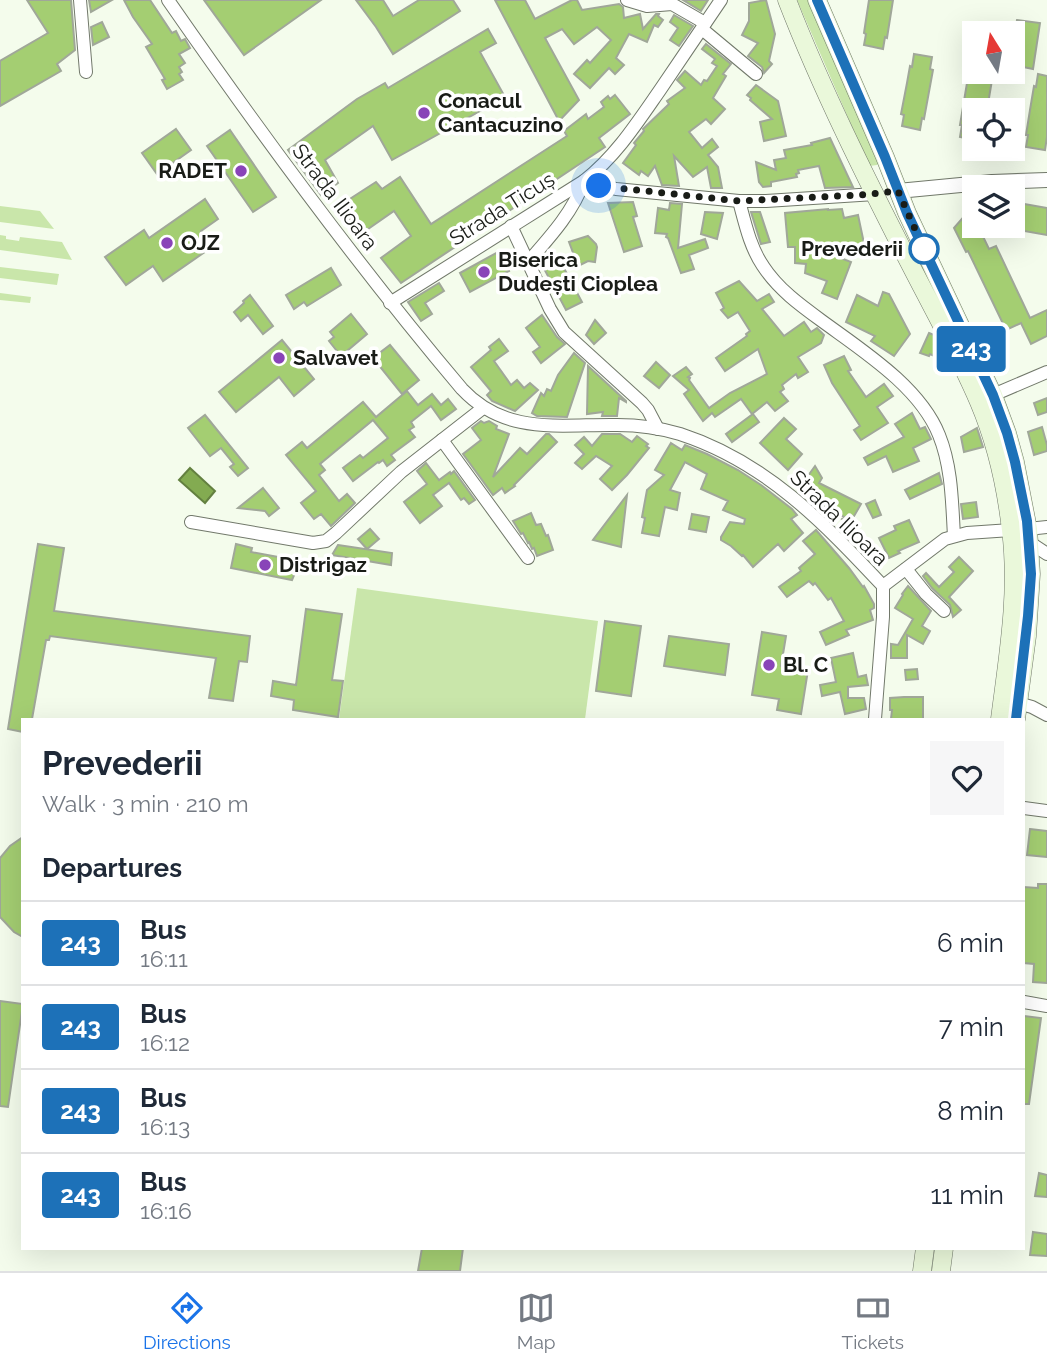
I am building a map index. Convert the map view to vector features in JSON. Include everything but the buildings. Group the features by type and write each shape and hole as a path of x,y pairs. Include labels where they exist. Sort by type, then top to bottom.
{"main road":[{"path":"787,0 832,105 979,402 1023,534 1015,573 1011,635 1000,718"},
{"path":"817,0 920,242 993,395 1007,433 1015,462 1030,594 1017,711"},
{"path":"875,194 898,191"},
{"path":"922,1271 925,1250"},
{"path":"941,1271 944,1250"}],"street":[{"path":"80,0 86,72"},
{"name":"Strada Ilioara","path":"168,0 217,71 390,303 462,389 482,408 509,420 537,425 619,425 658,429 701,442 728,453 758,471 788,492 824,524 883,586 875,718"},
{"path":"627,0 647,6 672,4 704,26 756,75"},
{"name":"Strada Ticuș","path":"390,303 584,181 610,158 721,0"},
{"path":"898,191 1047,180"},
{"path":"528,262 554,233 571,208 584,181 616,189 739,201 875,194"},
{"path":"739,201 753,247 771,277 798,303 892,376 930,417 940,436 947,461 954,536"},
{"path":"511,226 550,309 564,332 642,403 658,429"},
{"path":"993,395 1047,372"},
{"path":"191,522 313,543 322,542 336,533 386,485 482,408"},
{"path":"442,440 528,558"},
{"path":"883,586 937,544 954,536 1023,534 1047,527"},
{"path":"1023,534 1047,554"},
{"path":"906,569 944,611"},
{"path":"1017,711 1032,707 1047,715"},
{"path":"1025,808 1047,811"},
{"path":"1025,1002 1047,1006"}],"shaded area":[{"path":"797,0 809,0 880,161 877,165 869,166"},
{"path":"0,206 40,211 54,229 0,222"},
{"path":"0,235 19,241 20,237 62,242 72,260 0,250"},
{"path":"0,267 59,274 57,285 0,278"},
{"path":"0,293 31,297 30,303 0,300"},
{"path":"190,468 215,491 205,503 179,480"},
{"path":"357,588 598,621 585,718 339,718"}],"bus line":[{"name":"243","path":"817,0 907,213 993,395 1007,433 1027,521 1031,574 1016,718"}],"place":[{"name":"Conacul Cantacuzino","path":"424,113"},
{"name":"RADET","path":"241,171"},
{"name":"OJZ","path":"167,243"},
{"name":"Prevederii","path":"924,249"},
{"name":"Biserica Dudești Cioplea","path":"484,272"},
{"name":"Salvavet","path":"279,358"},
{"name":"Distrigaz","path":"265,565"},
{"name":"Bl. C","path":"769,665"}],"route":[{"path":"599,186 739,201 898,191 924,249"}]}
